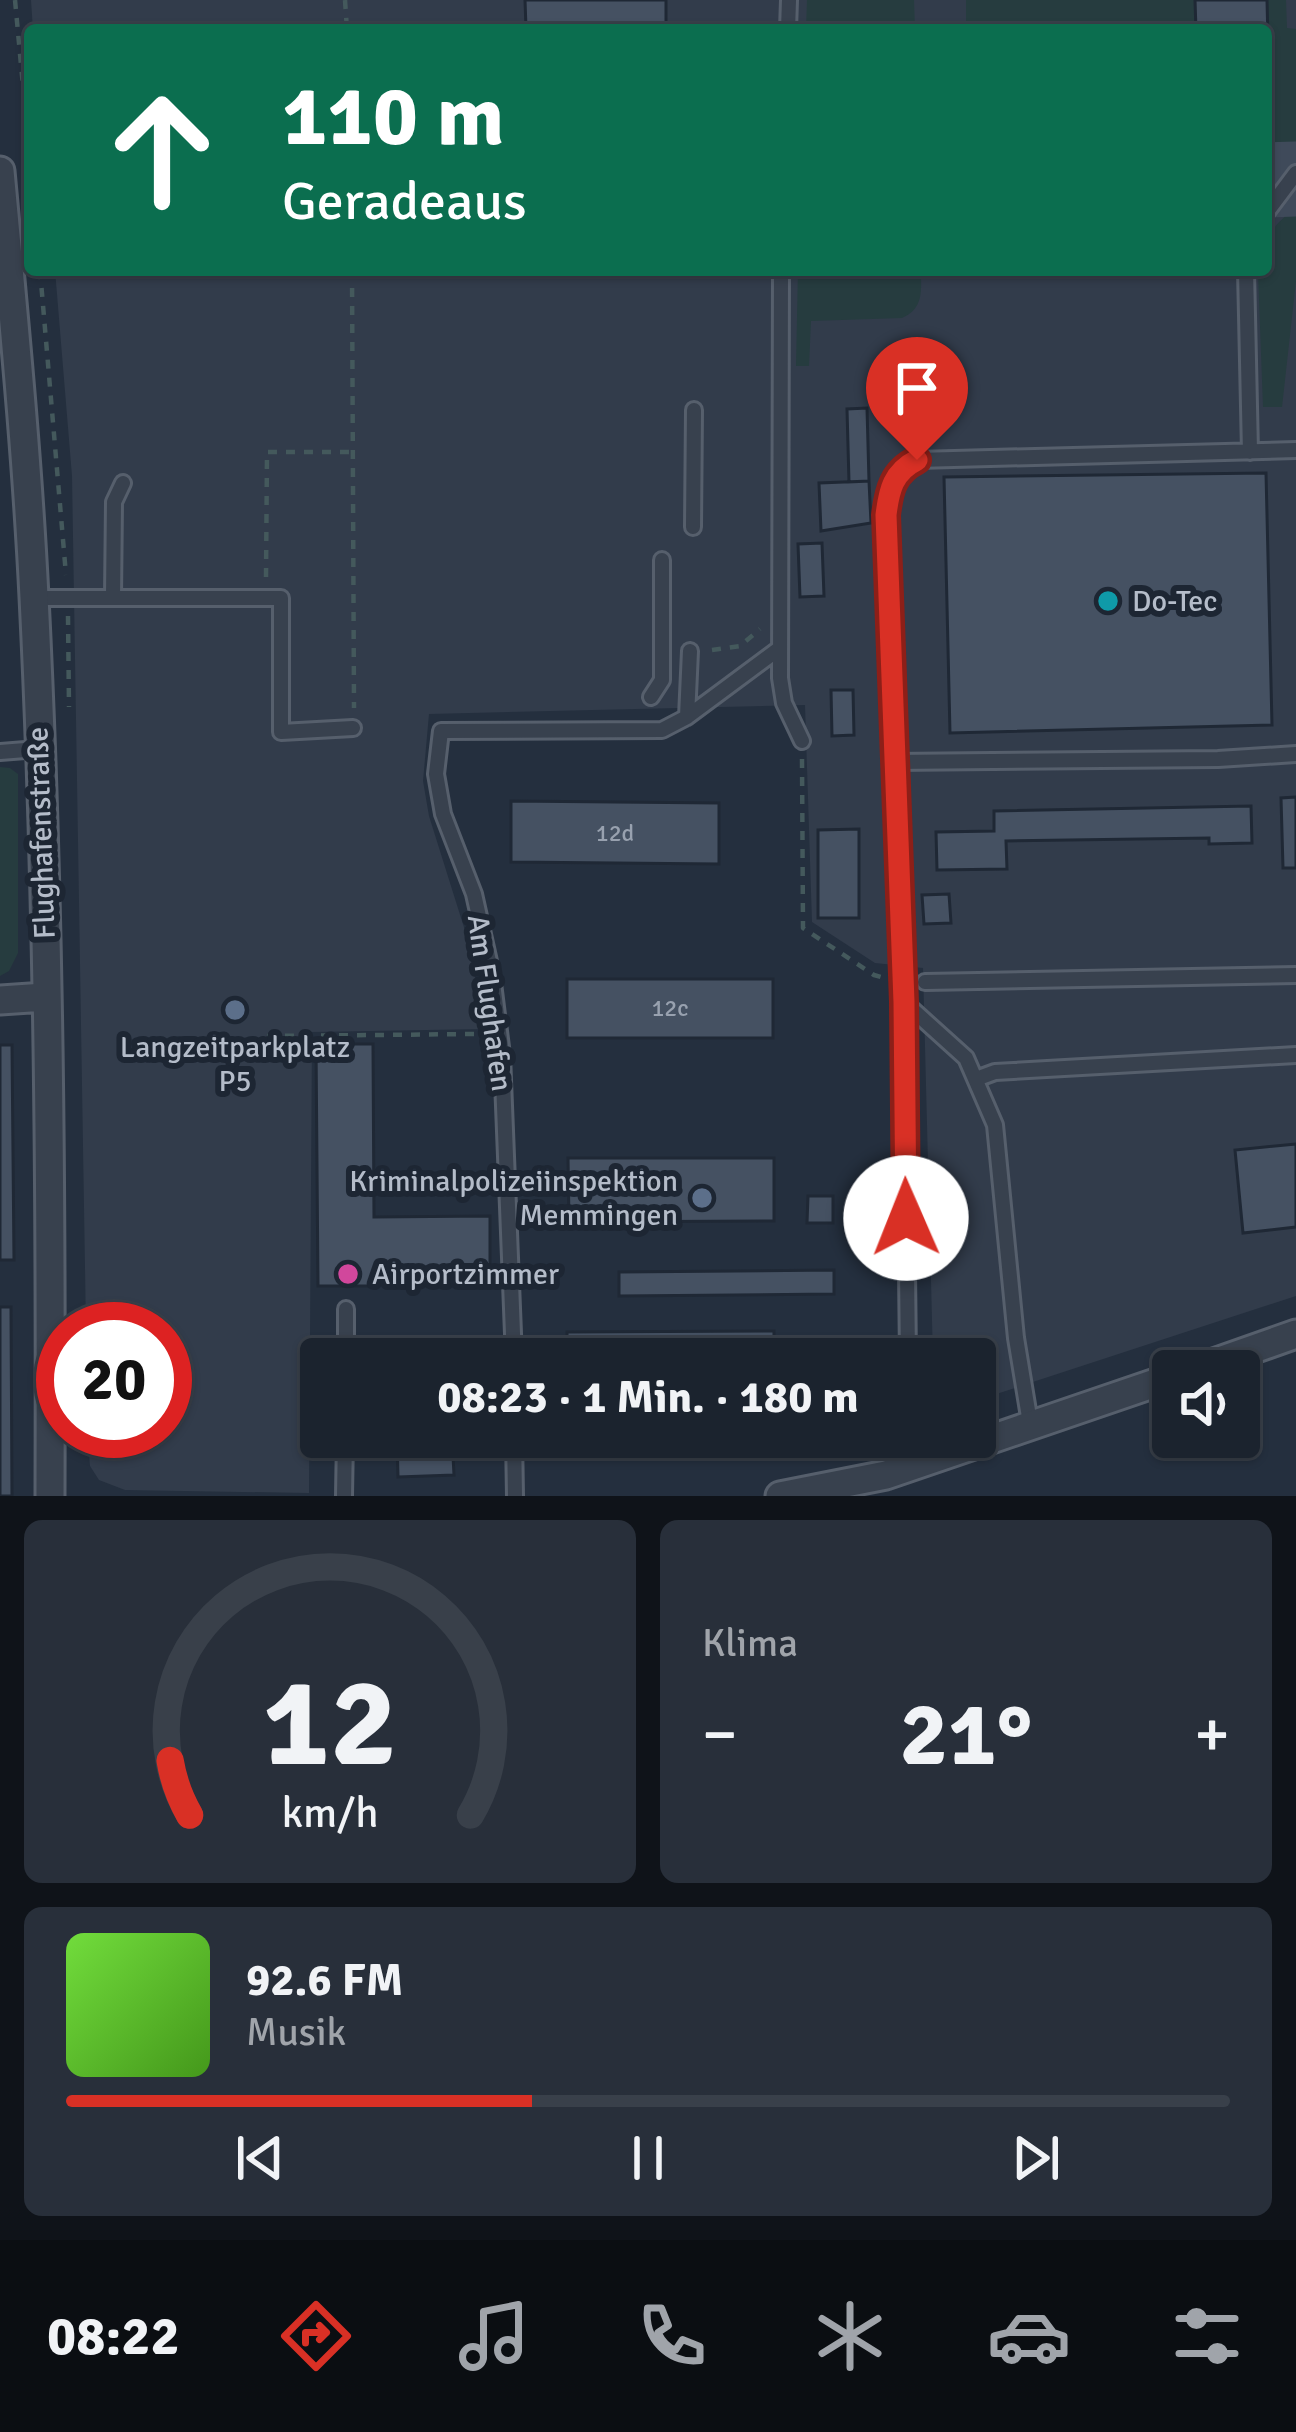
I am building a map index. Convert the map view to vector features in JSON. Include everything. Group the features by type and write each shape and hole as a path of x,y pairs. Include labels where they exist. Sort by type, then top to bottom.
{"street":[{"name":"Flughafenstraße","path":"0,171 21,386 34,598 45,997 50,1496"},
{"path":"0,1000 45,997"},
{"path":"1251,1350 1296,1334"},
{"path":"780,1496 886,1475 1152,1386"}],"lane":[{"path":"1272,205 1296,173"},
{"path":"781,276 780,648 784,703 802,747"},
{"path":"1246,276 1250,452"},
{"path":"693,527 694,410"},
{"path":"908,1338 904,1002 893,762 889,493 902,467 917,460 1296,450"},
{"path":"113,597 114,502 123,483"},
{"path":"651,697 662,680 662,560"},
{"path":"34,598 281,598 281,732 353,728"},
{"name":"Am Flughafen","path":"513,1338 500,1033 474,894 443,814 436,774 441,730 662,730 780,648"},
{"path":"687,717 689,651"},
{"path":"0,752 38,749"},
{"path":"893,762 1296,754"},
{"path":"926,982 1296,975"},
{"path":"904,1002 966,1058 995,1125 1016,1337 1031,1429"},
{"path":"976,1079 995,1072 1296,1055"},
{"path":"346,1309 346,1338"},
{"path":"344,1496 345,1458"},
{"path":"514,1458 514,1496"},
{"path":"886,1475 900,1458"}],"path":[{"path":"15,0 24,97"},
{"path":"41,276 52,383"},
{"path":"352,276 353,728"},
{"path":"266,598 267,452 353,452"},
{"path":"707,650 740,646 761,627"},
{"path":"802,747 803,928 874,975 903,983"},
{"path":"267,1036 500,1033"},
{"path":"345,1035 345,1044"}],"shaded area":[{"path":"31,0 1296,0 1296,1296 996,1394 996,1338 932,1338 923,968 875,963 812,922 805,705 429,714 423,781 429,816 467,937 485,1029 312,1032 310,1338 300,1338 300,1458 309,1458 309,1493 125,1490 99,1480 89,1458 192,1458 192,1302 86,1302 72,476 55,276 1272,276 1272,24 33,24"}],"green space":[{"path":"807,0 914,0 915,24 806,24"},
{"path":"966,0 1286,0 1287,28 1296,29 1296,152 1285,163 1272,163 1272,24 966,24"},
{"path":"1296,208 1296,281 1282,407 1263,407 1258,276 1272,276 1272,232"},
{"path":"798,276 921,276 920,298 902,318 811,321 809,366 796,366"},
{"path":"0,767 18,774 18,953 9,971 0,976"}],"building":[{"path":"525,0 666,0 666,24 526,24"},
{"path":"1195,0 1267,0 1268,24 1196,24"},
{"path":"867,408 869,481 849,482 847,409"},
{"name":"Do-Tec","path":"1266,473 1272,725 950,733 944,477"},
{"path":"869,481 871,523 821,531 819,483"},
{"path":"822,543 824,596 800,597 798,544"},
{"path":"831,690 853,690 854,735 832,736"},
{"path":"1296,797 1296,868 1283,868 1281,798"},
{"path":"511,801 719,803 719,864 511,862"},
{"path":"1251,806 1252,843 1209,844 1209,838 1006,841 1007,869 937,870 936,832 994,831 994,811"},
{"path":"859,829 859,918 818,918 818,830"},
{"path":"949,894 951,923 924,924 922,895"},
{"path":"567,979 773,979 773,1038 567,1038"},
{"path":"316,1044 373,1044 374,1217 490,1216 490,1276 373,1277 373,1286 318,1286"},
{"path":"0,1045 12,1045 14,1260 0,1260"},
{"path":"1296,1144 1296,1227 1243,1233 1235,1150"},
{"path":"568,1158 774,1158 774,1221 569,1222"},
{"path":"808,1196 833,1196 833,1223 807,1223"},
{"path":"834,1270 834,1294 619,1296 619,1272"},
{"path":"0,1307 11,1307 12,1496 0,1496"},
{"path":"774,1331 774,1338 567,1338 567,1332"},
{"path":"398,1458 453,1458 454,1475 398,1477"}],"taxiway":[{"path":"1272,180 1296,179"}],"place":[{"name":"Do-Tec","path":"1108,601"},
{"name":"Langzeitparkplatz P5","path":"235,1010"},
{"name":"Kriminalpolizeiinspektion Memmingen","path":"702,1198"},
{"name":"Airportzimmer","path":"348,1274"}],"route":[{"path":"906,1218 904,1002 886,515 895,478 902,467 917,460"}]}
